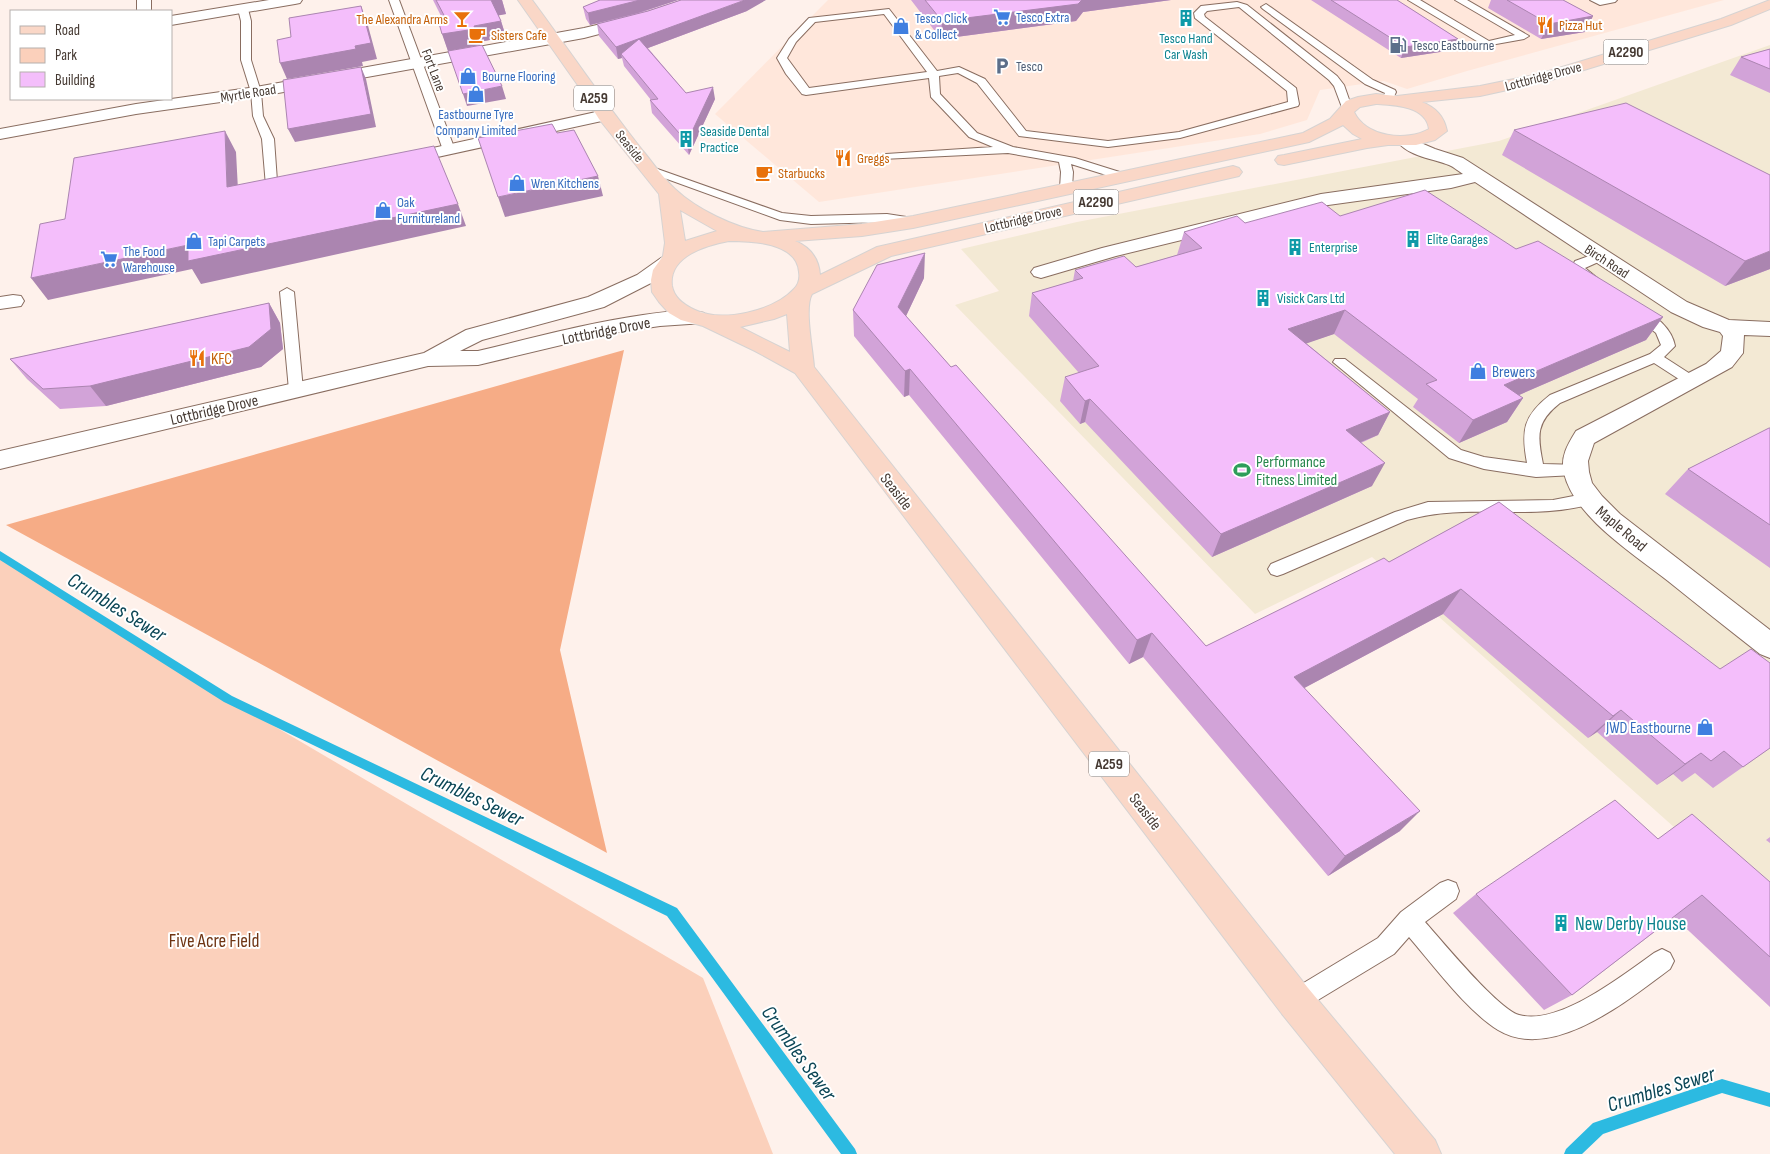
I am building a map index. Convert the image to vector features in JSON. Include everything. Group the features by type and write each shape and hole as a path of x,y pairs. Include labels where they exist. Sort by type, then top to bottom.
{"main road":[{"name":"Seaside","path":"525,0 586,83 605,115 668,192 720,226 757,236"},
{"name":"Lottbridge Drove","path":"757,236 862,230 913,222 1309,136 1338,122 1352,103 1362,100 1480,91 1534,80 1726,22 1770,4"},
{"path":"1392,99 1425,110 1443,124"},
{"path":"1346,110 1346,118 1359,130 1376,137 1401,141"},
{"name":"Lottbridge Drove","path":"803,293 884,251 939,237 1326,151 1366,143 1421,140 1432,137 1443,124"},
{"path":"668,192 675,243 671,259 662,274 661,286 665,298 676,308 703,319 745,321 767,316 786,307 803,293"},
{"path":"671,259 694,244 716,237 757,236 781,241 794,248 804,257 809,268 810,279 803,293 798,312 803,368"},
{"name":"Seaside","path":"703,319 764,346 803,368 1295,1002 1421,1154"}],"street":[{"path":"172,21 295,0"},
{"name":"Myrtle Road","path":"0,134 136,104 256,92 555,39 644,18 700,0"},
{"path":"380,164 605,115"},
{"name":"Birch Road","path":"1443,124 1457,162"},
{"name":"Birch Road","path":"1401,141 1457,162 1679,307 1711,322 1728,327 1770,329"},
{"path":"1041,272 1109,252 1321,200 1451,182 1477,176"},
{"path":"282,183 302,180"},
{"name":"Lottbridge Drove","path":"428,359 474,335 596,302 644,279 671,259"},
{"name":"Lottbridge Drove","path":"0,460 428,359 478,358 612,326 660,319 703,319"},
{"path":"1575,469 1575,457 1584,437 1714,369 1732,353 1734,336 1728,327"},
{"name":"Maple Road","path":"1575,469 1580,484 1589,498 1611,521 1770,646"}],"lane":[{"name":"Fort Lane","path":"394,0 449,150"},
{"path":"1413,0 1488,44 1524,36 1460,0"},
{"path":"1595,0 1600,2 1612,0"},
{"path":"1470,6 1488,3"},
{"path":"1237,4 1333,78 1339,84 1346,110"},
{"path":"1122,176 1074,161 1010,150 973,135 935,95 934,74 886,11 812,20 792,41 782,58 790,72 806,92 934,74 959,70 981,81 1023,134 1108,144 1180,135 1294,104 1292,90 1200,18 1199,13 1204,8 1237,4 1256,9 1267,4 1369,82 1391,92 1392,99"},
{"path":"243,9 246,21 246,60 256,92 258,116 268,139 272,186 282,183"},
{"path":"886,157 1010,150"},
{"path":"1064,160 1066,188"},
{"path":"649,169 780,216 810,220 887,218 913,222"},
{"path":"1600,256 1580,264 1578,269 1608,291"},
{"path":"287,292 296,390"},
{"path":"1536,471 1531,441 1532,429 1535,417 1544,407 1555,399 1655,357 1668,346 1665,334 1661,329 1623,302"},
{"path":"1655,357 1690,380"},
{"path":"1340,362 1455,454 1470,460 1536,471 1575,469"},
{"path":"1277,569 1401,516 1428,508 1554,506 1589,498"},
{"path":"1295,1002 1386,946 1409,920 1448,892"},
{"path":"1409,920 1492,1012 1516,1027 1540,1029 1560,1023 1604,1001 1662,960"}],"shaded area":[{"path":"828,0 1724,0 1407,89 1384,81 1320,90 1307,120 1260,134 819,202 715,114"},
{"path":"1770,45 1770,913 1372,557 1255,614 955,305 999,291 961,249 1077,222 1499,141"},
{"path":"624,350 560,650 607,853 6,525"}],"green space":[{"name":"Five Acre Field","path":"0,555 228,699 703,978 773,1154 0,1154"}],"building":[{"name":"The Alexandra Arms","path":"436,0 491,0 501,21 474,26 475,29 442,34 438,20 446,19"},
{"path":"600,0 640,0 588,13 583,7"},
{"path":"681,0 745,0 616,47 597,24 648,11"},
{"path":"925,0 1082,0 1078,4 942,21"},
{"path":"1331,0 1397,0 1458,39 1405,47"},
{"path":"1507,0 1563,0 1593,16 1549,24"},
{"path":"361,6 371,43 355,46 356,49 280,63 277,40 291,37 289,18"},
{"path":"639,39 686,93 713,87 687,142 650,100 658,99 621,54"},
{"path":"482,45 502,86 463,94 448,51"},
{"path":"1770,49 1770,69 1741,57"},
{"path":"361,67 371,114 288,129 283,80"},
{"path":"1626,103 1770,175 1770,251 1745,261 1514,130"},
{"path":"552,124 557,133 574,130 598,176 498,197 478,138"},
{"path":"225,131 227,187 434,146 458,204 188,261 188,245 31,278 40,224 65,219 74,158"},
{"path":"1425,190 1516,249 1538,241 1663,317 1504,385 1523,398 1473,420 1426,384 1437,380 1345,310 1288,329 1390,412 1346,430 1385,463 1221,534 1090,399 1085,401 1065,377 1099,366 1032,293 1083,278 1075,270 1124,256 1136,267 1202,248 1184,232 1237,216 1245,223 1322,202 1340,216"},
{"path":"925,253 898,307 951,367 956,365 1206,646 1384,558 1389,562 1499,502 1720,669 1751,649 1770,663 1770,748 1743,767 1724,751 1711,761 1701,753 1685,764 1621,710 1613,716 1461,589 1294,677 1420,811 1345,856 1152,633 1137,640 910,369 905,371 853,310 877,265"},
{"path":"269,303 271,329 249,347 90,386 43,389 10,359"},
{"path":"1770,428 1770,525 1688,469"},
{"name":"New Derby House","path":"1615,800 1658,839 1692,814 1770,882 1770,957 1702,895 1572,995 1476,894"}],"waterway":[{"name":"Crumbles Sewer","path":"0,555 228,699 672,912 850,1154"},
{"name":"Crumbles Sewer","path":"1571,1154 1598,1128 1722,1086 1770,1100"}],"place":[{"name":"Tesco Extra","path":"1002,17"},
{"name":"Tesco Hand Car Wash","path":"1186,18"},
{"name":"The Alexandra Arms","path":"462,19"},
{"name":"Pizza Hut","path":"1545,25"},
{"name":"Tesco Click & Collect","path":"901,26"},
{"name":"Sisters Cafe","path":"477,35"},
{"name":"Tesco Eastbourne","path":"1398,45"},
{"name":"Tesco","path":"1002,66"},
{"name":"Bourne Flooring","path":"468,76"},
{"name":"Eastbourne Tyre Company Limited","path":"476,94"},
{"name":"Seaside Dental Practice","path":"686,139"},
{"name":"Greggs","path":"843,158"},
{"name":"Starbucks","path":"764,173"},
{"name":"Wren Kitchens","path":"517,183"},
{"name":"Oak Furnitureland","path":"383,210"},
{"name":"Elite Garages","path":"1413,239"},
{"name":"Tapi Carpets","path":"194,241"},
{"name":"Enterprise","path":"1295,247"},
{"name":"The Food Warehouse","path":"109,259"},
{"name":"Visick Cars Ltd","path":"1263,298"},
{"name":"KFC","path":"197,358"},
{"name":"Brewers","path":"1478,371"},
{"name":"Performance Fitness Limited","path":"1242,470"},
{"name":"JWD Eastbourne","path":"1705,727"},
{"name":"New Derby House","path":"1561,923"}]}
